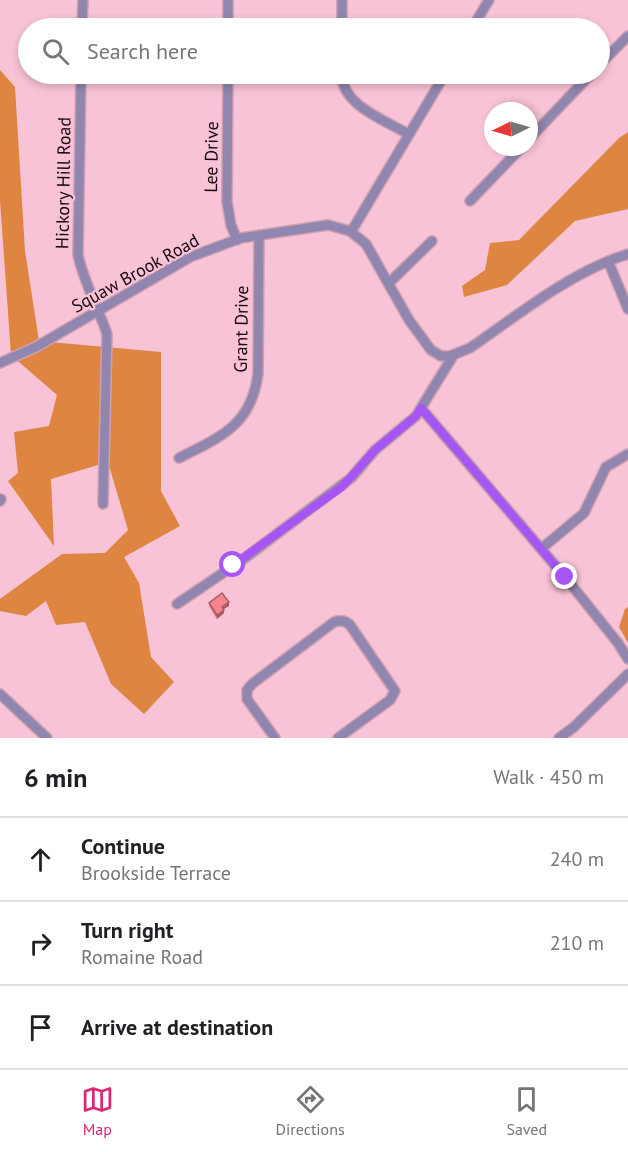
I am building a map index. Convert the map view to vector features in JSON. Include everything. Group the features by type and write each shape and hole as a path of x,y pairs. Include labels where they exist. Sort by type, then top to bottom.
{"street":[{"path":"82,18 83,0"},
{"path":"228,0 228,18"},
{"path":"342,0 342,18"},
{"path":"478,18 489,0"},
{"path":"610,54 628,36"},
{"name":"Hickory Hill Road","path":"81,84 78,250 86,284 107,334 103,504"},
{"name":"Lee Drive","path":"228,84 227,202 231,225 237,240"},
{"path":"343,84 352,99 408,134"},
{"path":"439,84 351,232 366,244 409,320 426,344 438,355 453,356 470,348 566,284 608,261 628,254"},
{"path":"538,130 581,84"},
{"path":"470,201 513,156"},
{"name":"Squaw Brook Road","path":"0,363 36,347 190,257 237,240 259,235 328,225 351,232"},
{"name":"Grant Drive","path":"179,458 230,431 243,415 253,394 258,374 259,235"},
{"path":"389,284 432,241"},
{"path":"608,261 628,309"},
{"path":"177,604 245,558 342,487 375,450 416,416 453,356"},
{"path":"421,408 542,549 618,642 628,659"},
{"path":"542,549 584,513 606,467 628,454"},
{"path":"275,738 247,699 247,690 334,621 343,620 350,625 395,691 390,700 338,738"},
{"path":"559,738 574,727 628,674"},
{"path":"0,694 47,738"}],"shaded area":[{"path":"0,70 15,87 25,251 39,341 161,352 161,491 180,526 124,557 139,583 151,657 174,682 144,714 111,684 85,622 56,625 46,601 26,616 0,611 0,599 62,554 105,553 128,530 108,462 51,479 54,546 8,481 18,473 14,432 49,426 57,395 11,355 0,200"},
{"path":"628,132 628,209 575,221 507,285 464,297 462,286 485,270 490,243 519,240 619,138"},
{"path":"628,607 628,643 619,627 625,609"}],"building":[{"path":"222,593 229,602 217,615 209,603"}],"route":[{"path":"233,565 342,487 368,457 416,416 421,408 565,577"}]}
